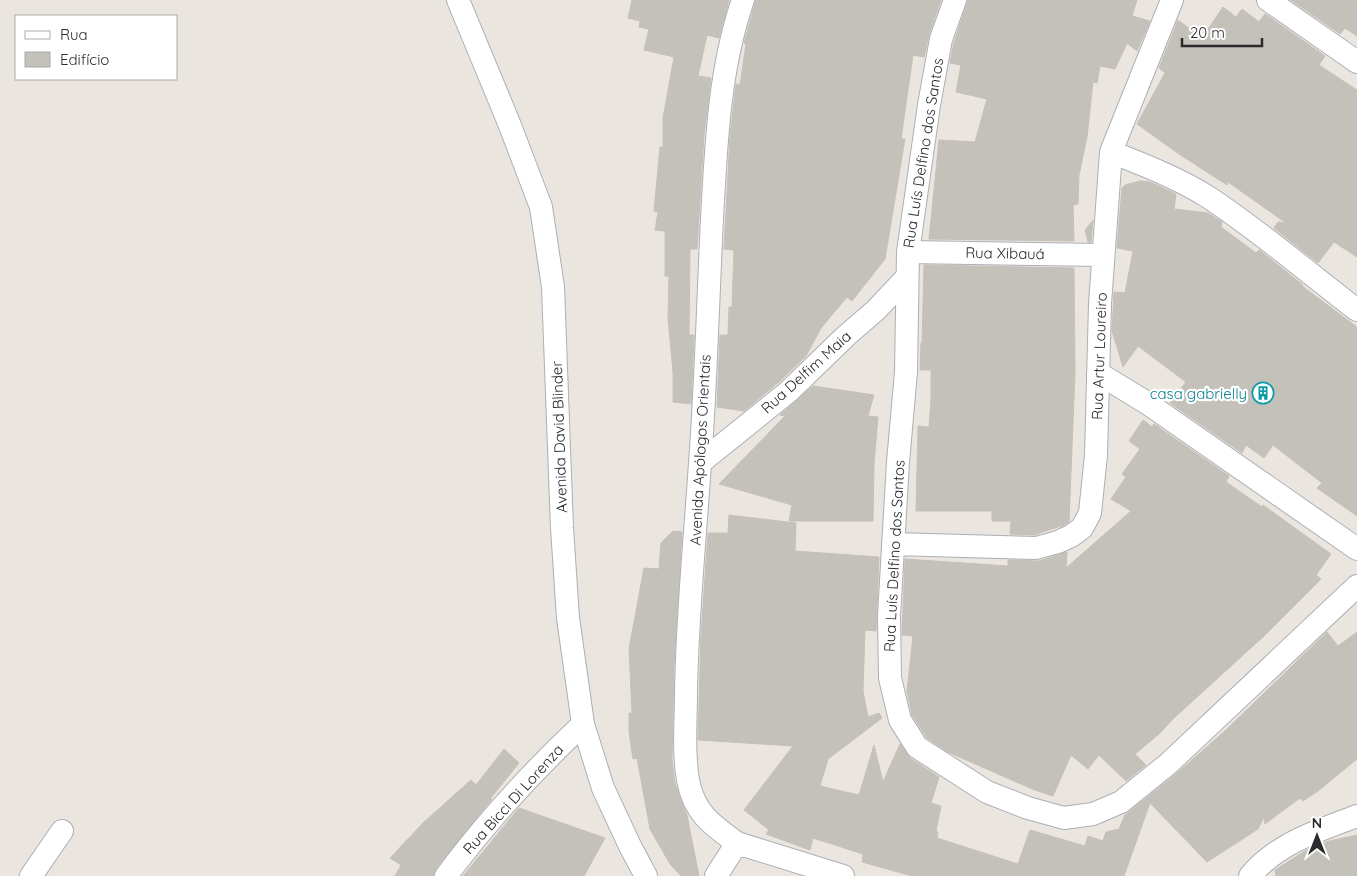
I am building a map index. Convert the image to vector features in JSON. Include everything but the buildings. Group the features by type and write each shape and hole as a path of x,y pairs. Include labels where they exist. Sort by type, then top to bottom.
{"street":[{"name":"Avenida David Blinder","path":"458,0 509,123 541,207 553,287 562,528 569,626 583,724 603,788 646,876"},
{"name":"Avenida Apólogos Orientais","path":"743,0 727,64 716,140 700,462 687,640 685,735 688,779 692,796 699,812 714,827 737,842 844,876"},
{"name":"Rua Luís Delfino dos Santos","path":"955,0 941,39 929,105 908,252 906,372 889,616 890,678 900,720 917,747 987,792 1028,808 1064,818 1093,814 1121,802 1168,764 1357,586"},
{"name":"Rua Artur Loureiro","path":"893,544 1036,548 1071,536 1082,528 1090,513 1096,454 1103,255 1111,152 1172,0"},
{"path":"1268,0 1357,62"},
{"path":"1111,152 1148,166 1207,196 1266,238 1357,310"},
{"name":"Rua Xibauá","path":"908,252 1103,255"},
{"name":"Rua Delfim Maia","path":"700,462 788,392 876,310 907,277"},
{"path":"1098,373 1147,403 1357,549"},
{"name":"Rua Bicci Di Lorenza","path":"446,876 466,848 512,796 543,762 583,724"},
{"path":"1250,876 1262,862 1293,841 1357,816"},
{"path":"32,876 62,831"},
{"path":"716,876 737,842"}],"place":[{"name":"casa gabrielly","path":"1263,393"}]}
